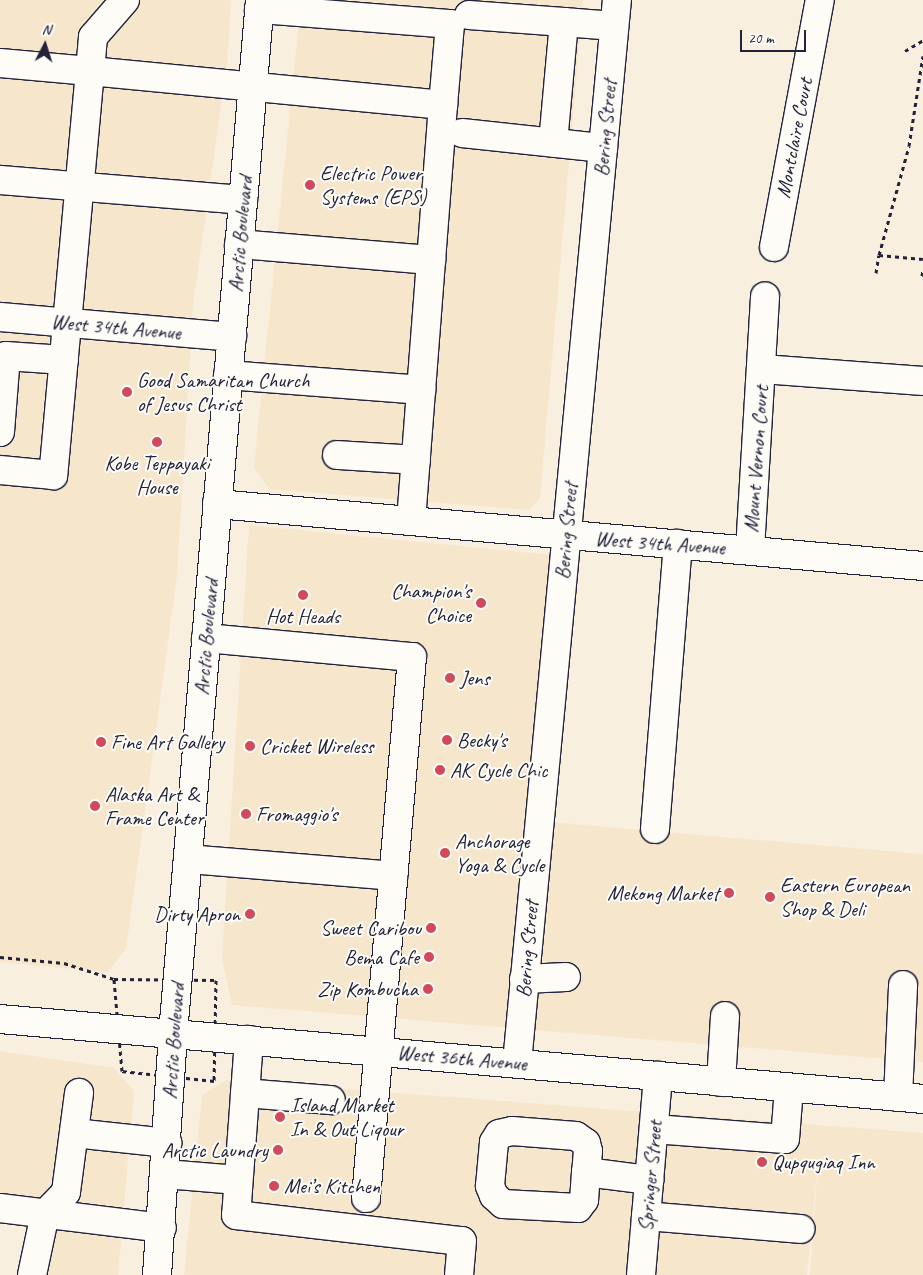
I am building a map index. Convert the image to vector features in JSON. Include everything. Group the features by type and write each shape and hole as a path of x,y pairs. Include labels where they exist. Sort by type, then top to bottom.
{"street":[{"path":"0,470 53,476 93,37 126,0"},
{"name":"Montclaire Court","path":"774,247 820,0"},
{"path":"260,5 308,7 450,24 411,522"},
{"name":"Arctic Boulevard","path":"158,1275 173,1034 260,5"},
{"path":"469,15 564,22 616,13"},
{"name":"Bering Street","path":"517,1063 616,13"},
{"path":"553,142 564,22"},
{"path":"0,63 253,85 443,105"},
{"path":"462,133 603,148"},
{"path":"0,180 243,200"},
{"path":"239,244 431,260"},
{"name":"Mount Vernon Court","path":"750,550 763,369 765,296"},
{"name":"West 34th Avenue","path":"0,317 232,337"},
{"path":"0,432 6,356 64,360"},
{"name":"Mount Vernon Court","path":"763,369 923,381"},
{"path":"228,375 421,390"},
{"path":"337,455 416,460"},
{"name":"West 34th Avenue","path":"217,504 923,566"},
{"path":"655,828 678,544"},
{"path":"206,638 412,656 366,1198"},
{"path":"188,859 393,876"},
{"path":"524,979 566,977"},
{"path":"903,985 910,1098"},
{"path":"721,1082 725,1016"},
{"name":"West 36th Avenue","path":"0,1019 910,1098"},
{"path":"249,1040 236,1215 462,1241 459,1275"},
{"name":"Springer Street","path":"641,1275 658,1076"},
{"path":"654,1129 785,1139 789,1088"},
{"path":"32,1275 45,1214 66,1192 79,1093"},
{"path":"245,1093 331,1100"},
{"path":"74,1133 167,1143"},
{"path":"586,1172 649,1180"},
{"path":"165,1174 238,1180"},
{"path":"0,1208 162,1228"},
{"path":"646,1216 800,1229"}],"path":[{"path":"905,51 923,40"},
{"path":"876,272 909,146 923,56"},
{"path":"879,255 923,260"},
{"path":"922,276 923,269"},
{"path":"0,957 64,963 114,979"}],"shaded area":[{"path":"0,0 231,0 227,63 193,305 177,576 126,949 107,972 0,962"},
{"path":"301,0 583,0 540,498 529,510 269,489 254,468"},
{"path":"249,525 550,555 525,820 923,854 923,1062 232,1005 222,959"},
{"path":"0,1051 114,1068 134,1091 118,1275 24,1275 32,1201 0,1197"},
{"path":"227,1080 923,1133 923,1275 810,1275 818,1163 807,1275 184,1275 202,1095"}],"place":[{"name":"Electric Power Systems (EPS)","path":"310,185"},
{"name":"Good Samaritan Church of Jesus Christ","path":"127,392"},
{"name":"Kobe Teppayaki House","path":"157,442"},
{"name":"Hot Heads","path":"303,595"},
{"name":"Champion's Choice","path":"481,603"},
{"name":"Jens","path":"450,678"},
{"name":"Becky's","path":"447,740"},
{"name":"Fine Art Gallery","path":"101,742"},
{"name":"Cricket Wireless","path":"250,746"},
{"name":"AK Cycle Chic","path":"440,770"},
{"name":"Alaska Art & Frame Center","path":"95,806"},
{"name":"Fromaggio's","path":"246,814"},
{"name":"Anchorage Yoga & Cycle","path":"445,853"},
{"name":"Mekong Market","path":"729,893"},
{"name":"Eastern European Shop & Deli","path":"770,897"},
{"name":"Dirty Apron","path":"250,914"},
{"name":"Sweet Caribou","path":"431,928"},
{"name":"Bema Cafe","path":"429,957"},
{"name":"Zip Kombucha","path":"428,989"},
{"name":"Island Market In & Out Liqour","path":"280,1117"},
{"name":"Arctic Laundry","path":"278,1150"},
{"name":"Qupqugiaq Inn","path":"762,1162"},
{"name":"Mei’s Kitchen","path":"274,1186"}]}
